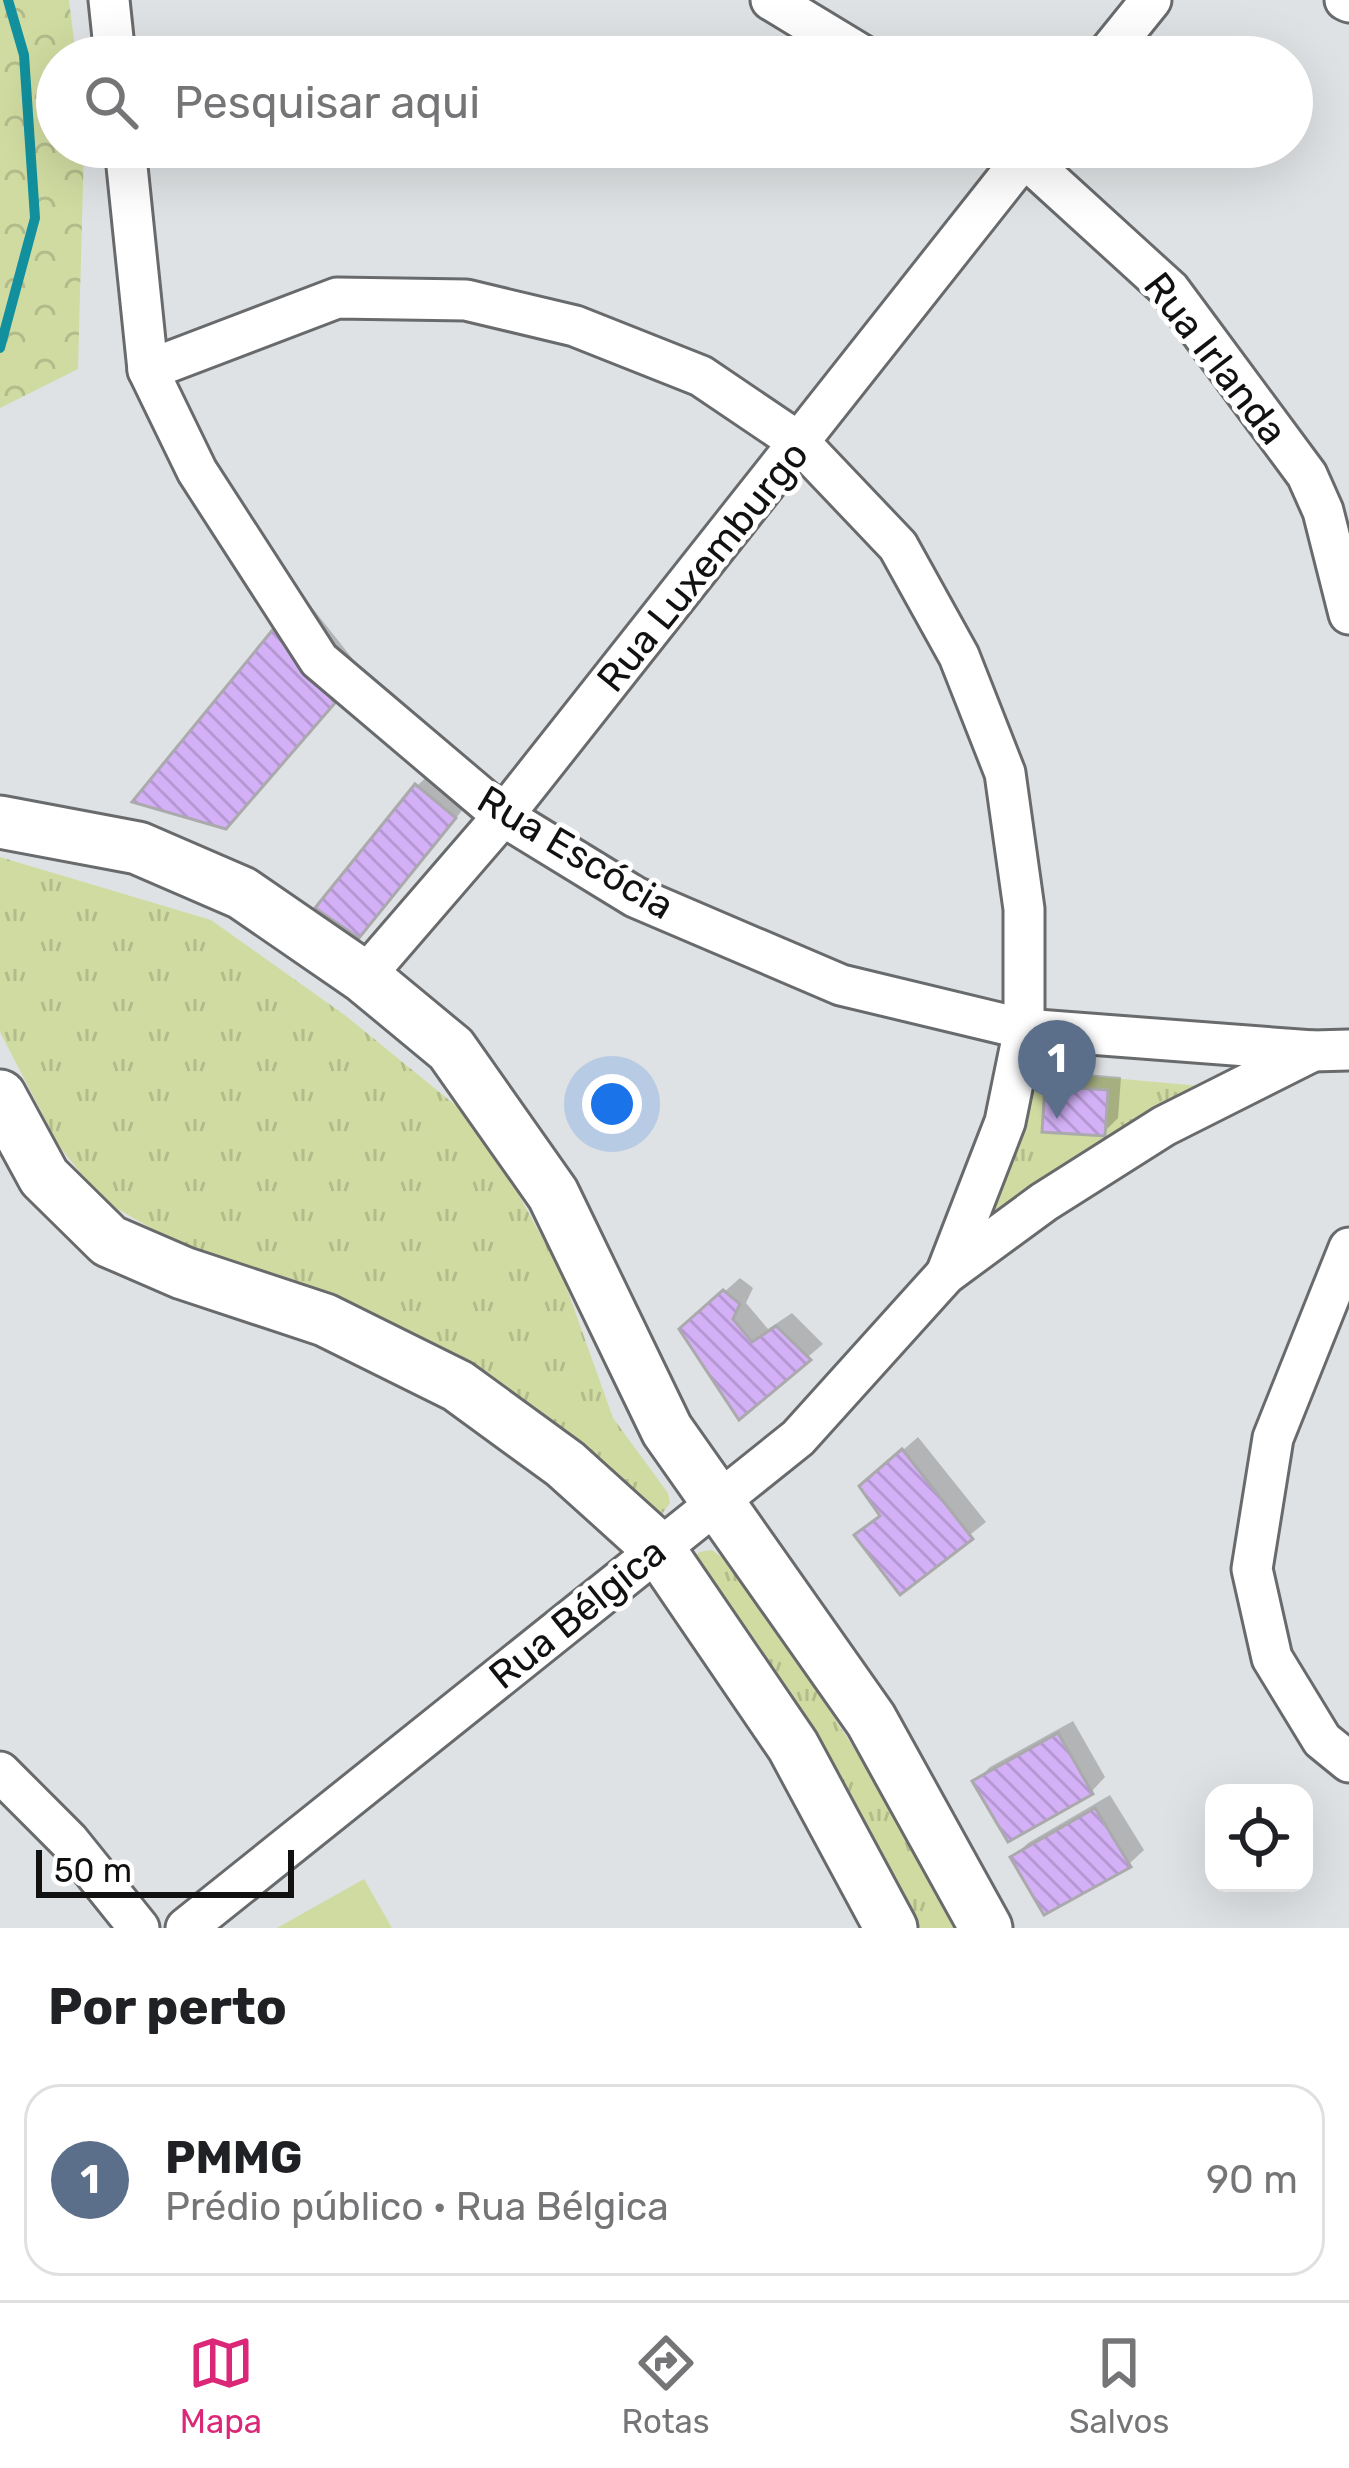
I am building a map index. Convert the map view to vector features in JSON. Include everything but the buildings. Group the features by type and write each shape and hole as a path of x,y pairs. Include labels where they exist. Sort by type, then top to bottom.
{"street":[{"path":"109,0 113,36"},
{"path":"771,0 830,36"},
{"path":"1122,36 1151,0"},
{"name":"Rua Escócia","path":"126,168 148,370 197,470 319,659 503,816 635,897 842,985 1024,1029 1331,1051"},
{"name":"Rua Luxemburgo","path":"364,977 503,816 800,443 1010,168"},
{"name":"Rua Irlanda","path":"1043,168 1170,290 1307,475 1336,504 1349,614"},
{"name":"Rua Bélgica","path":"148,370 337,298 466,300 575,326 701,376 800,443 898,546 959,656 1005,773 1024,909 1024,1029 1005,1122 946,1274"},
{"path":"12,829 138,848 242,893 364,977 451,1049 553,1194 667,1430 871,1720 986,1928"},
{"name":"Rua Bélgica","path":"186,1928 798,1438 946,1274 1044,1202 1164,1126 1331,1051"},
{"path":"0,1096 44,1177 109,1241 183,1273 326,1320 458,1386 566,1464 658,1547 793,1746 891,1928"},
{"path":"1349,1247 1273,1438 1252,1569 1272,1658 1322,1740 1349,1762"},
{"path":"0,1772 68,1841 139,1928"}],"green space":[{"path":"0,0 69,0 73,36 36,36 36,168 83,168 78,369 0,408"},
{"path":"0,857 211,920 346,1016 481,1126 561,1272 613,1418 668,1493 670,1503 662,1514 648,1514 102,1200 59,1146 0,1032"},
{"path":"1034,1071 1211,1087 987,1224"},
{"path":"712,1550 727,1561 849,1741 960,1928 920,1928 841,1788 690,1567 699,1552"},
{"path":"364,1879 392,1928 277,1928"}],"waterway":[{"path":"0,348 35,218 24,55 8,0"}],"place":[{"name":"PMMG","path":"1057,1119"}]}
